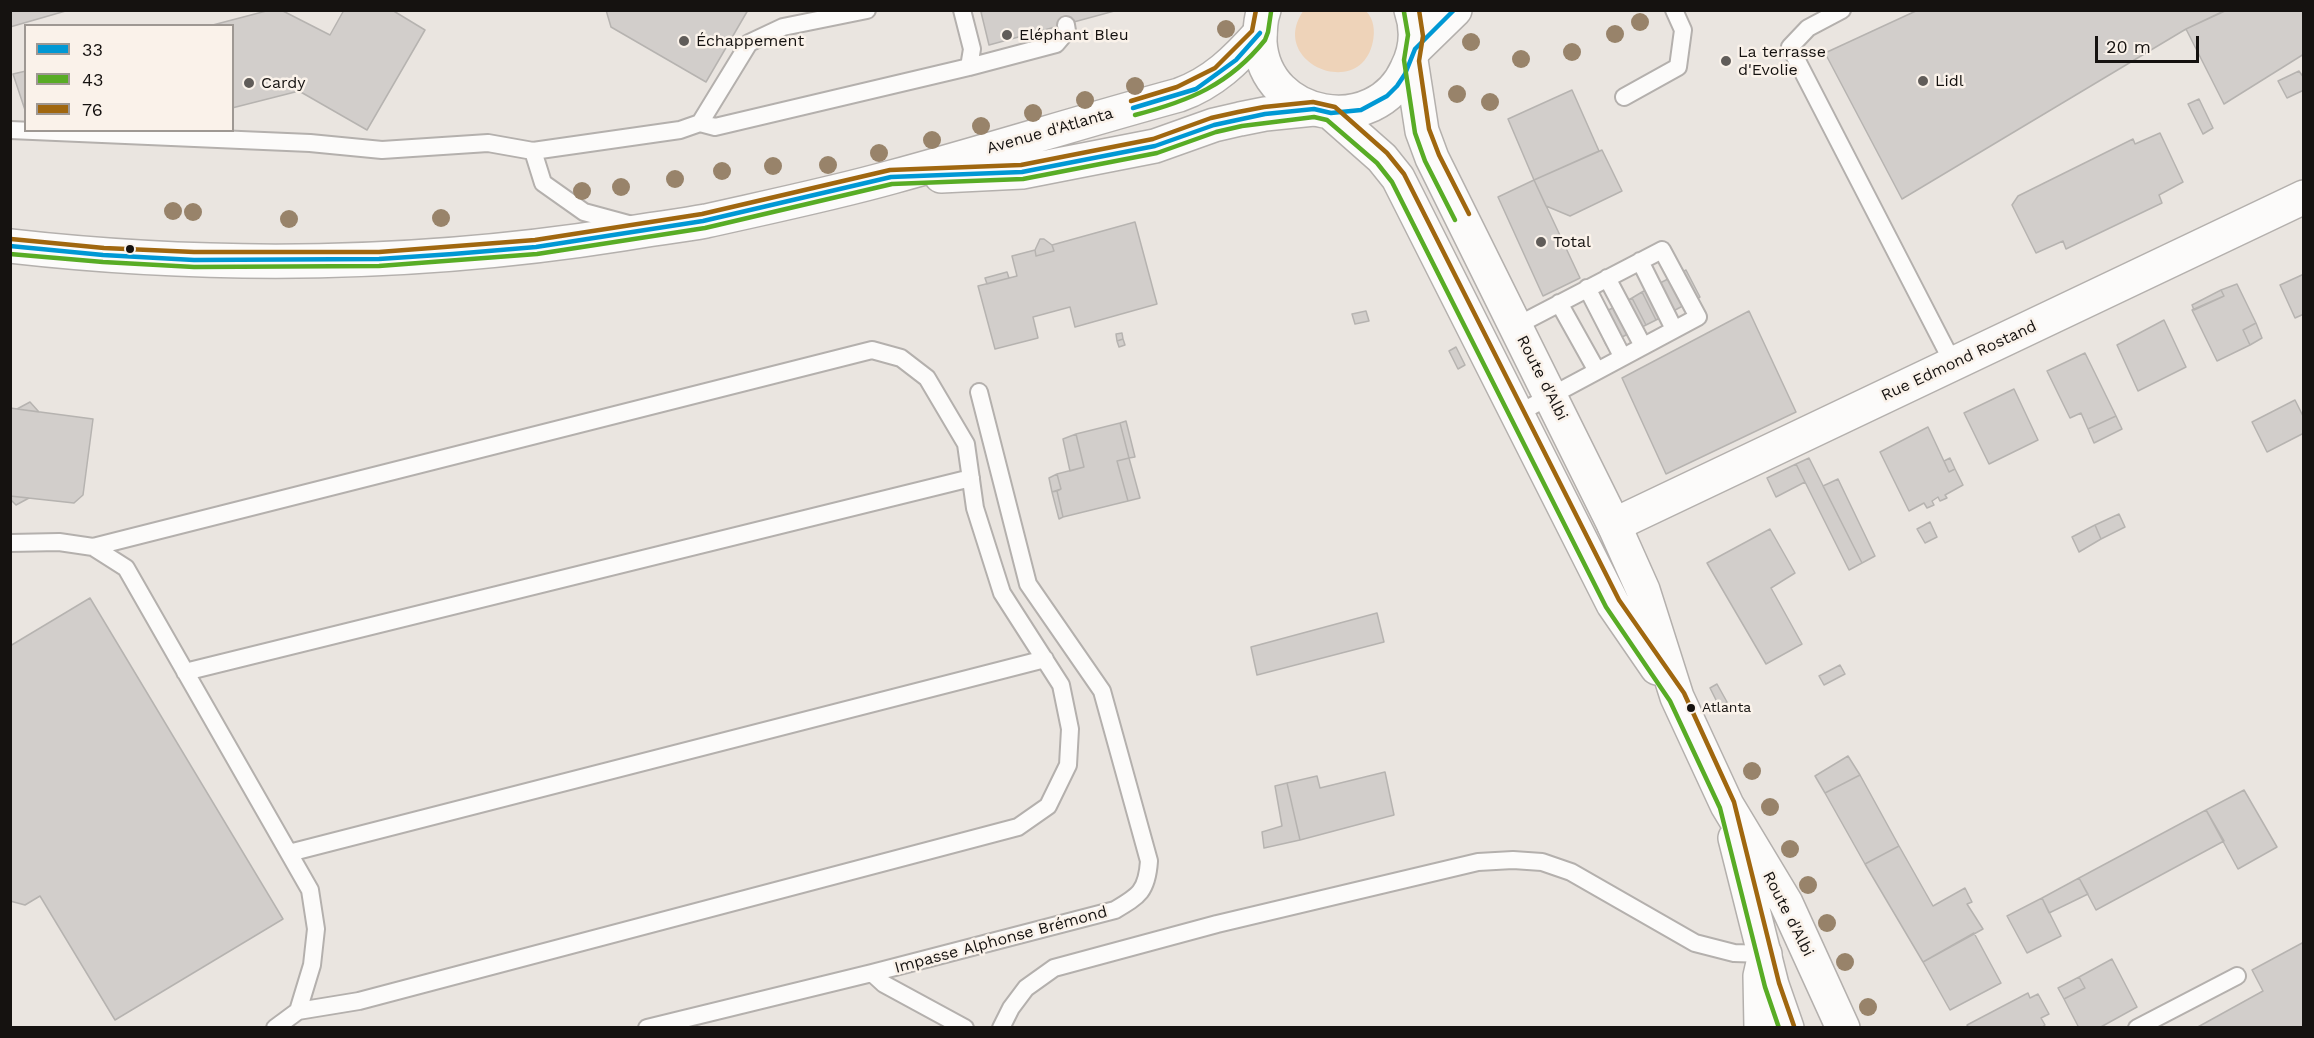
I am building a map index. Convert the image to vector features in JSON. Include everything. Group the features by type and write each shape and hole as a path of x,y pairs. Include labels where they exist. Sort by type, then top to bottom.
{"main road":[{"name":"Route d'Albi","path":"1412,10 1416,32 1413,55 1422,131 1427,144 1614,525 1643,590 1677,697 1726,805 1786,903 1843,1028"},
{"name":"Avenue d'Atlanta","path":"891,177 1022,172 1155,146 1240,119 1265,114 1361,110 1387,96 1405,74 1413,55 1455,10"},
{"name":"Route d'Albi","path":"1262,22 1264,61 1279,86 1301,104 1323,111 1382,158 1398,178 1613,604 1677,697"},
{"name":"Avenue d'Atlanta","path":"10,246 194,260 379,259 536,247 703,221 891,177 1196,89 1236,60 1262,22"},
{"name":"Rue Edmond Rostand","path":"1614,525 2304,197"},
{"name":"Route d'Albi","path":"1726,805 1772,986 1787,1028"},
{"path":"1761,1028 1760,976 1764,954"}],"lane":[{"path":"700,123 749,43 783,27 867,10"},
{"path":"962,10 972,49 969,67"},
{"path":"1624,97 1678,67 1683,30 1674,10"},
{"path":"1842,10 1808,28 1790,47 1953,363"},
{"path":"56,132 309,143 382,150 488,143 533,151 680,130 700,123 715,127 969,67 1056,44 1067,31 1066,25"},
{"path":"533,151 543,183 584,212 651,229"},
{"path":"1516,326 1662,250 1698,317 1517,414"},
{"path":"1640,261 1674,328"},
{"path":"1607,278 1643,346"},
{"path":"1587,288 1622,356"},
{"path":"1560,303 1597,371"},
{"path":"10,543 59,542 93,547 872,350 901,358 927,378 966,444 975,508 1002,594 1061,685 1070,729 1068,765 1048,806 1018,827 359,1001 298,1011 275,1028"},
{"name":"Impasse Alphonse Brémond","path":"647,1028 1115,910 1138,896 1148,880 1149,861 1102,690 1028,584 978,392"},
{"path":"185,672 971,478"},
{"path":"93,547 126,568 310,890 316,929 312,964 298,1011"},
{"path":"289,853 1045,659"},
{"path":"1001,1028 1011,1008 1026,988 1054,968 1216,924 1478,862 1514,860 1542,862 1571,872 1695,943 1734,953 1764,954"},
{"path":"872,973 884,984 965,1028"},
{"path":"2137,1028 2237,976"}],"shaded area":[{"path":"1304,10 1366,11 1372,21 1374,33 1365,60 1352,70 1336,72 1320,68 1306,59 1297,46 1296,29"}],"building":[{"path":"10,10 69,10 10,27"},
{"path":"270,10 281,10 330,35 344,10 392,10 425,30 367,130 299,91 234,107 234,24 217,24"},
{"path":"606,10 748,10 706,82 611,27"},
{"name":"Eléphant Bleu","path":"987,10 1118,10 989,45 981,12"},
{"path":"1918,10 2226,10 2186,29 1902,199 1825,53"},
{"path":"2227,10 2304,10 2304,54 2224,104 2186,29"},
{"path":"24,71 24,107 13,74"},
{"path":"2299,71 2304,78 2304,90 2287,98 2278,81"},
{"path":"1572,90 1599,151 1534,180 1508,119"},
{"path":"2199,99 2213,128 2203,134 2188,104"},
{"path":"2160,133 2183,182 2159,195 2162,203 2066,249 2063,241 2036,253 2012,205 2018,196 2133,139 2135,144"},
{"path":"1602,150 1622,191 1570,216 1546,206 1534,180"},
{"name":"Total","path":"1534,180 1580,278 1543,296 1498,197"},
{"path":"1135,222 1157,304 1075,327 1070,307 1033,317 1038,338 995,349 978,286 1017,276 1012,256 1035,250 1036,256 1054,251 1052,245"},
{"path":"1040,239 1052,245 1054,251 1036,256 1035,250"},
{"path":"1686,270 1700,297 1656,320 1642,292"},
{"path":"1007,272 1009,278 987,284 985,278"},
{"path":"2304,274 2304,314 2295,318 2280,285"},
{"path":"2237,284 2256,323 2243,330 2250,345 2217,361 2192,310 2224,296 2221,290"},
{"path":"2221,290 2224,296 2194,310 2192,305"},
{"path":"1642,292 1656,320 1646,325 1632,298"},
{"path":"1632,298 1646,325 1606,345 1593,318"},
{"path":"1366,311 1369,321 1355,324 1352,314"},
{"path":"1749,311 1796,412 1666,474 1622,378"},
{"path":"2164,320 2186,367 2138,391 2117,345"},
{"path":"2256,323 2262,338 2250,345 2243,330"},
{"path":"1122,333 1123,339 1117,341 1116,334"},
{"path":"1123,339 1125,345 1119,347 1117,341"},
{"path":"1456,347 1465,365 1458,369 1449,351"},
{"path":"2085,353 2116,416 2088,429 2081,413 2070,418 2047,371"},
{"path":"2014,389 2038,440 1989,464 1964,413"},
{"path":"2295,400 2304,418 2304,433 2267,452 2252,422"},
{"path":"30,402 39,412 17,409"},
{"path":"10,408 93,419 83,495 74,503 10,496"},
{"path":"2116,416 2122,429 2094,443 2088,429"},
{"path":"1126,421 1135,457 1129,458 1120,423"},
{"path":"1120,423 1129,458 1117,461 1128,501 1063,517 1057,491 1061,489 1057,474 1084,467 1076,434"},
{"path":"1928,427 1949,472 1955,469 1963,485 1945,495 1947,498 1940,501 1938,497 1932,501 1934,505 1927,508 1924,503 1909,511 1880,452"},
{"path":"1076,434 1084,467 1070,471 1063,439"},
{"path":"1129,458 1140,498 1128,501 1117,461"},
{"path":"1809,458 1862,563 1849,570 1796,464"},
{"path":"1950,458 1955,469 1949,472 1944,461"},
{"path":"1796,464 1805,482 1776,497 1767,478"},
{"path":"1057,474 1061,489 1052,492 1049,478"},
{"path":"1838,479 1875,556 1862,563 1823,486"},
{"path":"1057,491 1063,517 1059,519 1052,492"},
{"path":"10,496 29,498 16,505"},
{"path":"2119,514 2125,527 2101,539 2095,525"},
{"path":"1930,522 1937,537 1925,543 1917,529"},
{"path":"2095,525 2101,539 2079,552 2072,537"},
{"path":"1770,529 1795,573 1771,588 1802,644 1766,664 1707,563"},
{"path":"90,598 283,919 115,1020 40,896 25,905 10,901 10,646"},
{"path":"1377,613 1384,642 1257,675 1251,647"},
{"path":"1840,665 1845,674 1824,685 1819,676"},
{"path":"1717,684 1727,702 1719,706 1710,688"},
{"path":"1848,756 1860,775 1825,793 1815,776"},
{"path":"1385,772 1394,815 1300,840 1287,783 1317,776 1320,788"},
{"path":"1860,775 1899,846 1865,864 1825,793"},
{"path":"1287,783 1300,840 1264,848 1262,832 1282,826 1275,786"},
{"path":"2244,790 2277,847 2238,869 2206,810"},
{"path":"2206,810 2224,841 2096,910 2079,878"},
{"path":"1899,846 1933,906 1965,888 1972,902 1967,904 1983,929 1923,962 1865,864"},
{"path":"2079,878 2088,894 2049,913 2042,898"},
{"path":"2042,898 2061,936 2027,953 2007,916"},
{"path":"1974,933 2001,983 1950,1010 1923,962"},
{"path":"2304,942 2304,1028 2196,1028 2263,991 2252,970"},
{"path":"2112,959 2137,1007 2099,1028 2079,1028 2064,999 2085,988 2079,977"},
{"path":"2079,977 2085,988 2064,999 2058,988"},
{"path":"2028,993 2030,998 2038,994 2049,1014 2041,1018 2045,1025 2041,1028 1969,1028 1967,1025"}],"transit line":[{"name":"76","path":"1131,101 1177,87 1215,68 1252,31 1256,10"},
{"name":"76","path":"1419,10 1423,36 1419,61 1429,129 1439,155 1469,214"},
{"name":"33","path":"10,246 103,255 194,260 379,259 453,254 536,247 703,221 891,177 1022,172 1155,146 1214,125 1265,114 1314,109 1331,113 1361,110 1387,96 1397,86 1405,74 1415,49 1454,10"},
{"name":"43","path":"1135,115 1190,97 1207,89 1237,69 1265,40 1271,12"},
{"name":"43","path":"1404,12 1408,35 1404,60 1415,133 1425,161 1455,220"},
{"name":"33","path":"1133,108 1196,89 1236,60 1260,33"},
{"name":"76","path":"11,239 104,248 194,252 379,252 535,240 702,214 890,170 1021,165 1153,139 1211,118 1264,107 1313,102 1335,107 1387,153 1404,174 1619,600 1684,693 1734,802 1779,983 1794,1026"},
{"name":"43","path":"10,254 194,267 379,266 537,254 705,228 892,184 1023,179 1157,153 1216,132 1242,126 1314,117 1327,120 1377,163 1392,182 1606,607 1670,701 1720,808 1765,987 1779,1028"}],"place":[{"name":"Eléphant Bleu","path":"1007,35"},
{"name":"Échappement","path":"684,41"},
{"name":"La terrasse d'Evolie","path":"1726,61"},
{"name":"Lidl","path":"1923,81"},
{"name":"Cardy","path":"249,83"},
{"name":"Total","path":"1541,242"},
{"name":"Atlanta","path":"1691,708"}]}
